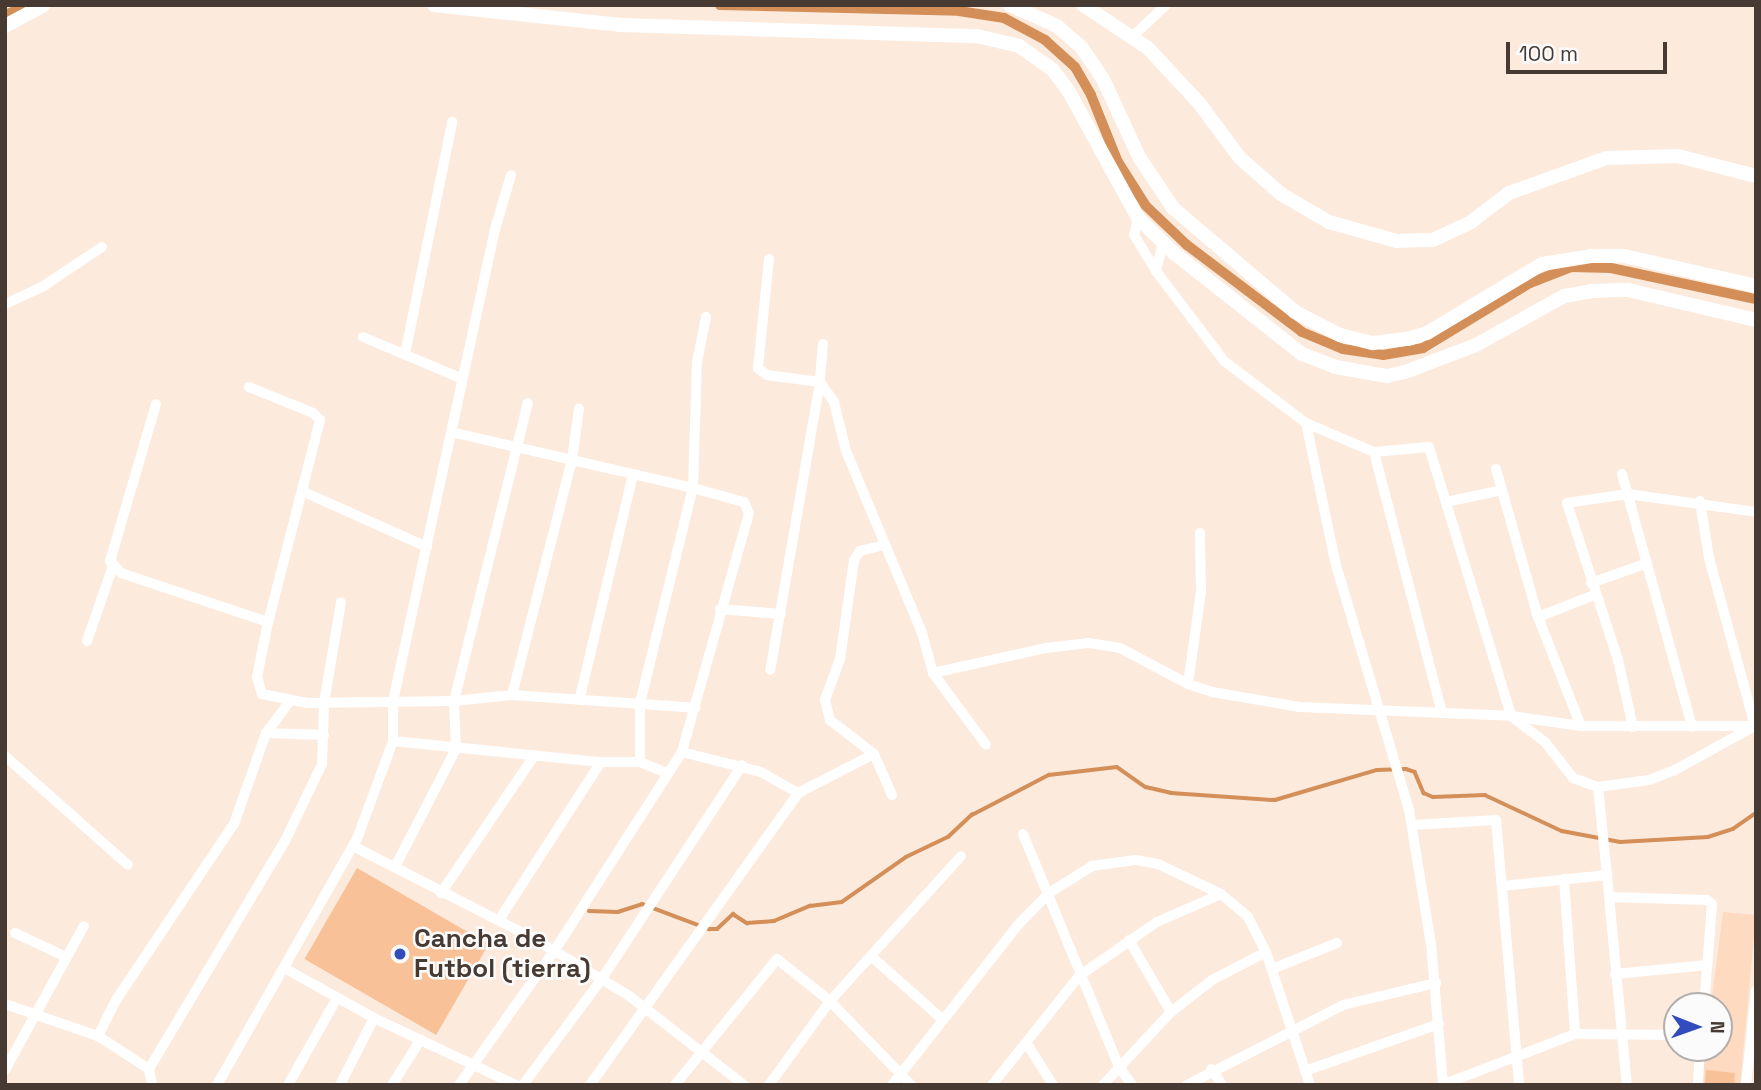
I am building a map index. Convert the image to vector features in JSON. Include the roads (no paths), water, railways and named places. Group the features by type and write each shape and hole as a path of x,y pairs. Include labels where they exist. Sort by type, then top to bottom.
{"street":[{"path":"5,26 44,5"},
{"path":"434,5 621,25 977,36 1019,46 1052,69 1068,90 1095,147 1138,218 1163,243 1302,354 1361,372 1387,376 1440,361 1564,296 1592,291 1629,290 1756,320"},
{"path":"1010,5 1058,26 1082,48 1103,79 1139,157 1172,208 1295,312 1340,335 1373,343 1408,339 1427,333 1542,264 1592,256 1624,256 1756,286"},
{"path":"1083,5 1148,48 1199,103 1240,158 1281,194 1329,222 1396,241 1433,240 1471,222 1509,193 1607,158 1678,156 1756,176"},
{"path":"1132,37 1166,5"},
{"path":"405,354 452,121"},
{"path":"217,1085 286,968 353,846 393,741 393,701 463,379 511,175"},
{"path":"1138,218 1134,235 1156,271 1224,361 1306,423 1374,452 1429,447 1511,716 1545,742 1573,778 1598,787 1648,780 1673,771 1755,726"},
{"path":"1156,271 1163,243"},
{"path":"5,304 42,287 103,247"},
{"path":"768,259 758,368 767,375 820,382 834,402 846,451 922,633 933,673 986,745"},
{"path":"640,762 640,703 693,488 697,362 706,317"},
{"path":"363,337 463,379"},
{"path":"770,670 820,382 823,344"},
{"path":"249,387 318,415 304,492 268,622 258,690 289,702 324,704 454,701 512,695 580,697 696,708"},
{"path":"395,867 457,749 454,701 528,403"},
{"path":"87,641 113,566 110,553 156,404"},
{"path":"512,695 572,460 579,408"},
{"path":"1306,423 1336,565 1412,825 1436,983 1443,1085 1511,1061 1516,1053 1575,1034 1663,1035"},
{"path":"452,432 693,488 744,502 749,513 682,752 554,951 459,1085"},
{"path":"1374,452 1442,713"},
{"path":"1496,470 1538,617 1581,726"},
{"path":"580,697 633,474"},
{"path":"1622,474 1692,726"},
{"path":"1446,502 1502,490"},
{"path":"304,492 427,547"},
{"path":"1633,727 1618,660 1594,595 1567,503 1627,494 1700,501 1756,512"},
{"path":"1700,501 1709,558 1755,726"},
{"path":"1188,684 1201,592 1200,533"},
{"path":"885,545 860,551 854,559 840,659 825,700 830,720 874,754 892,795"},
{"path":"1591,583 1645,564"},
{"path":"113,566 121,573 268,622"},
{"path":"1538,617 1594,595"},
{"path":"152,1085 149,1069 285,841 322,764 324,704 341,602"},
{"path":"720,609 781,614"},
{"path":"933,673 1046,648 1089,643 1120,648 1188,684 1300,707 1511,716 1581,726 1755,726"},
{"path":"98,1036 116,1000 234,824 265,733 289,702"},
{"path":"265,733 324,735"},
{"path":"393,741 601,762 640,762 667,774"},
{"path":"682,752 742,765 798,793"},
{"path":"590,1085 798,793 874,754"},
{"path":"5,756 128,864"},
{"path":"441,893 534,756"},
{"path":"499,920 601,762"},
{"path":"523,1085 601,980 742,765"},
{"path":"1598,787 1620,1035 1627,1085"},
{"path":"1412,825 1494,818 1503,886 1519,1085"},
{"path":"1023,834 1049,893 1079,976 1119,1067 1132,1085"},
{"path":"353,846 441,893 499,920 648,1007 744,1085"},
{"path":"769,1085 830,1001 961,856"},
{"path":"892,1085 942,1019 1049,893 1092,866 1136,860 1158,864 1221,894 1248,917 1266,952 1310,1085"},
{"path":"1503,886 1607,874"},
{"path":"1563,879 1575,1034"},
{"path":"992,1085 1079,976 1129,940 1184,907 1221,894"},
{"path":"1609,897 1707,900 1714,912 1705,992"},
{"path":"5,1070 84,926"},
{"path":"15,933 66,957"},
{"path":"1129,940 1171,1012"},
{"path":"1272,969 1337,943"},
{"path":"1103,1085 1171,1012 1220,975 1266,952"},
{"path":"870,956 942,1019"},
{"path":"675,1085 777,959 830,1001 911,1085"},
{"path":"1615,974 1708,965"},
{"path":"286,968 374,1018 516,1085"},
{"path":"1187,1085 1211,1069 1292,1028 1343,1006 1436,983"},
{"path":"1746,1085 1756,991"},
{"path":"288,1085 337,998"},
{"path":"5,1004 98,1036 149,1069"},
{"path":"340,1085 374,1018"},
{"path":"1306,1071 1439,1024"},
{"path":"392,1085 421,1039"},
{"path":"1027,1044 1053,1085"},
{"path":"1698,1085 1699,1062"},
{"path":"1211,1069 1222,1085"}],"waterway":[{"path":"5,15 29,5"},
{"path":"720,5 959,11 1004,18 1045,40 1075,67 1091,95 1118,162 1146,206 1187,245 1302,332 1343,349 1383,355 1423,348 1530,283 1571,267 1611,268 1756,299"},
{"path":"589,911 618,912 642,904 709,929 717,929 733,914 747,923 774,921 810,906 842,902 906,857 948,837 972,815 1049,775 1117,767 1146,787 1171,793 1275,800 1377,770 1406,769 1415,772 1424,793 1433,797 1485,795 1562,831 1620,842 1708,837 1733,829 1756,813"}],"place":[{"name":"Cancha de Futbol (tierra)","path":"400,954"}]}
